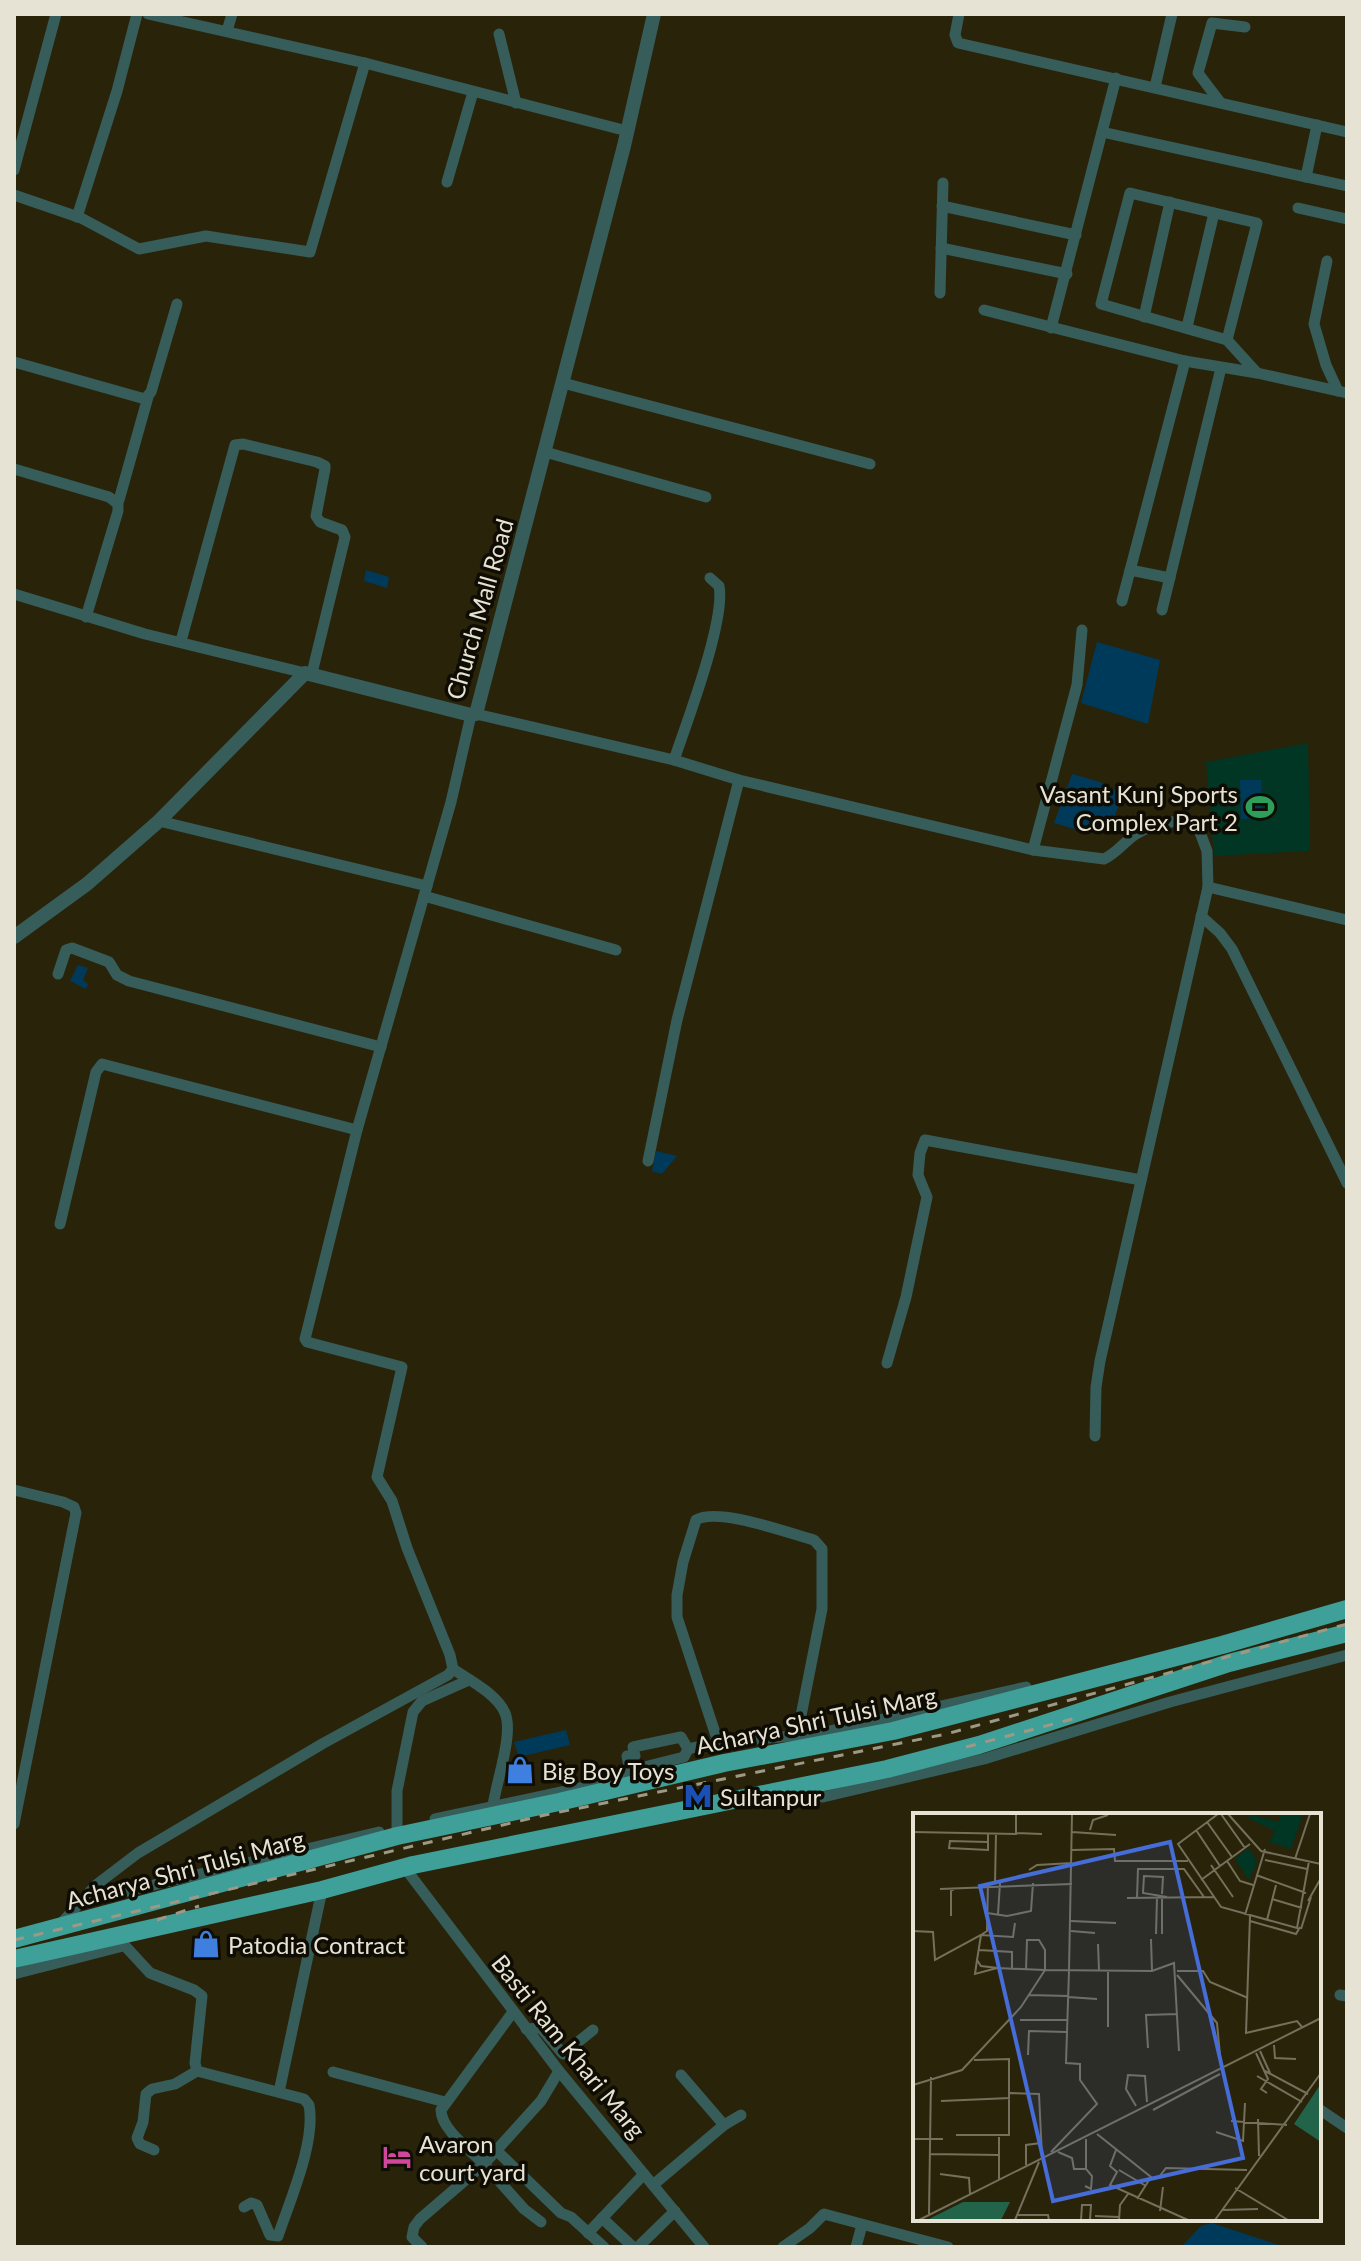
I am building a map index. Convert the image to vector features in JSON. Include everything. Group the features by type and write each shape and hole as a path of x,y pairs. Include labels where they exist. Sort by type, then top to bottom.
{"highway":[{"name":"Acharya Shri Tulsi Marg","path":"14,1939 398,1832 559,1802 724,1763 893,1731 1347,1609"},
{"name":"Acharya Shri Tulsi Marg","path":"14,1959 119,1940 405,1868 887,1769 979,1745 1229,1663 1347,1633"},
{"path":"559,1802 567,1833"}],"street":[{"path":"14,170 56,14"},
{"path":"77,217 117,91 137,14"},
{"path":"148,14 365,63 627,131"},
{"path":"227,31 232,14"},
{"name":"Church Mall Road","path":"309,673 474,714 563,383 654,14"},
{"path":"959,14 955,35 958,43 1347,132"},
{"path":"1155,87 1172,14"},
{"path":"1221,102 1198,73 1212,23 1245,27"},
{"path":"499,34 516,103"},
{"path":"14,195 77,217 139,249 206,236 311,252 365,63"},
{"path":"1051,328 1116,78"},
{"path":"447,182 473,92"},
{"path":"1306,177 1317,125"},
{"path":"1102,132 1347,186"},
{"path":"940,293 943,183"},
{"path":"1227,340 1258,224 1133,192 1129,195 1100,301 1102,305 1227,340 1257,373"},
{"path":"1144,317 1170,202"},
{"path":"942,206 1076,235"},
{"path":"1298,208 1347,219"},
{"path":"1187,327 1214,213"},
{"path":"941,248 1067,274"},
{"path":"1327,261 1314,324 1326,365 1343,392"},
{"path":"119,500 177,304"},
{"path":"984,310 1185,361 1343,392"},
{"path":"1122,601 1185,361"},
{"path":"14,362 140,399 148,397"},
{"path":"1162,610 1221,368"},
{"path":"563,383 870,464"},
{"path":"14,937 87,884 159,821 309,673 345,537 339,528 318,521 316,511 325,466 243,444 235,445 181,641"},
{"path":"545,452 706,497"},
{"path":"14,469 109,497 118,504 86,617"},
{"path":"1130,570 1170,578"},
{"path":"674,760 708,657 720,602 719,586 710,578"},
{"path":"14,594 86,617 309,673"},
{"path":"1033,850 1077,685 1082,630"},
{"path":"493,1806 507,1719 500,1705 453,1669 392,1501 377,1477 402,1367 305,1341 357,1130 474,714 674,760 739,780 1033,850 1104,859 1151,827 1188,821 1195,823 1202,832 1207,851 1208,887 1097,1377 1095,1436"},
{"path":"648,1161 677,1020 739,780"},
{"path":"159,821 426,891 616,950"},
{"path":"1208,887 1347,920"},
{"path":"1201,916 1232,949 1347,1183"},
{"path":"58,974 66,950 72,948 109,962 117,975 129,981 381,1047"},
{"path":"60,1224 96,1072 102,1064 357,1130"},
{"path":"887,1363 906,1297 927,1197 918,1175 925,1140 1141,1180"},
{"path":"14,1490 63,1502 74,1507 76,1513 14,1824"},
{"path":"718,1742 677,1617 677,1595 690,1534 696,1520 702,1517 739,1520 817,1542 822,1549 822,1609 797,1736"},
{"path":"688,1749 718,1742 797,1736 896,1717 1163,1656 1347,1603"},
{"path":"823,1797 984,1759 1170,1702 1347,1655"},
{"path":"58,1928 96,1885 138,1853 322,1744 448,1675 453,1669"},
{"path":"398,1832 397,1791 413,1712 422,1701 469,1680"},
{"path":"631,1777 627,1756 635,1756 633,1747 681,1737 688,1749"},
{"path":"80,1902 631,1777 644,1767 684,1757 688,1749"},
{"name":"Basti Ram Khari Marg","path":"405,1868 559,2071 704,2247"},
{"path":"279,2092 322,1890"},
{"path":"14,1974 119,1940 150,1973 202,1996 195,2063 197,2071"},
{"path":"513,2012 445,2102 441,2110 442,2120 524,2209 541,2222"},
{"path":"526,2029 541,2028 563,2054 593,2030"},
{"path":"154,2150 140,2144 137,2138 146,2094 152,2089 181,2081 197,2071 304,2099 311,2112 306,2147 278,2236 270,2235 257,2205 251,2203 244,2207"},
{"path":"422,2247 412,2237 420,2219 497,2151 541,2101 559,2071"},
{"path":"333,2072 445,2102"},
{"path":"681,2075 724,2125"},
{"path":"1321,2110 1347,2128"},
{"path":"653,2185 724,2125 741,2115"},
{"path":"497,2151 561,2213 604,2247"},
{"path":"588,2233 644,2174"},
{"path":"602,2218 635,2247 675,2211"},
{"path":"783,2247 824,2214 904,2242 948,2247"},
{"path":"856,2247 862,2225"}],"green space":[{"name":"Vasant Kunj Sports Complex Part 2","path":"1308,743 1310,851 1214,856 1206,762"}],"water":[{"path":"366,570 389,577 387,588 364,581"},
{"path":"1097,642 1160,660 1148,724 1081,703"},
{"path":"1072,774 1100,782 1123,794 1110,828 1088,833 1054,823"},
{"path":"1240,780 1261,780 1262,818 1241,819"},
{"path":"78,965 88,968 83,980 88,984 86,989 70,981"},
{"path":"656,1151 677,1156 662,1174 652,1171"},
{"path":"566,1730 570,1745 519,1757 514,1742"},
{"path":"1212,2223 1285,2247 1181,2247 1201,2226"}],"railway":[{"path":"14,1940 545,1815 946,1734 1347,1624"},
{"path":"966,1747 1080,1717"},
{"path":"157,1920 199,1906"}],"place":[{"name":"Vasant Kunj Sports Complex Part 2","path":"1260,807"},
{"name":"Big Boy Toys","path":"520,1770"},
{"name":"Sultanpur","path":"698,1796"},
{"name":"Patodia Contract","path":"206,1944"},
{"name":"Avaron court yard","path":"397,2157"}]}
